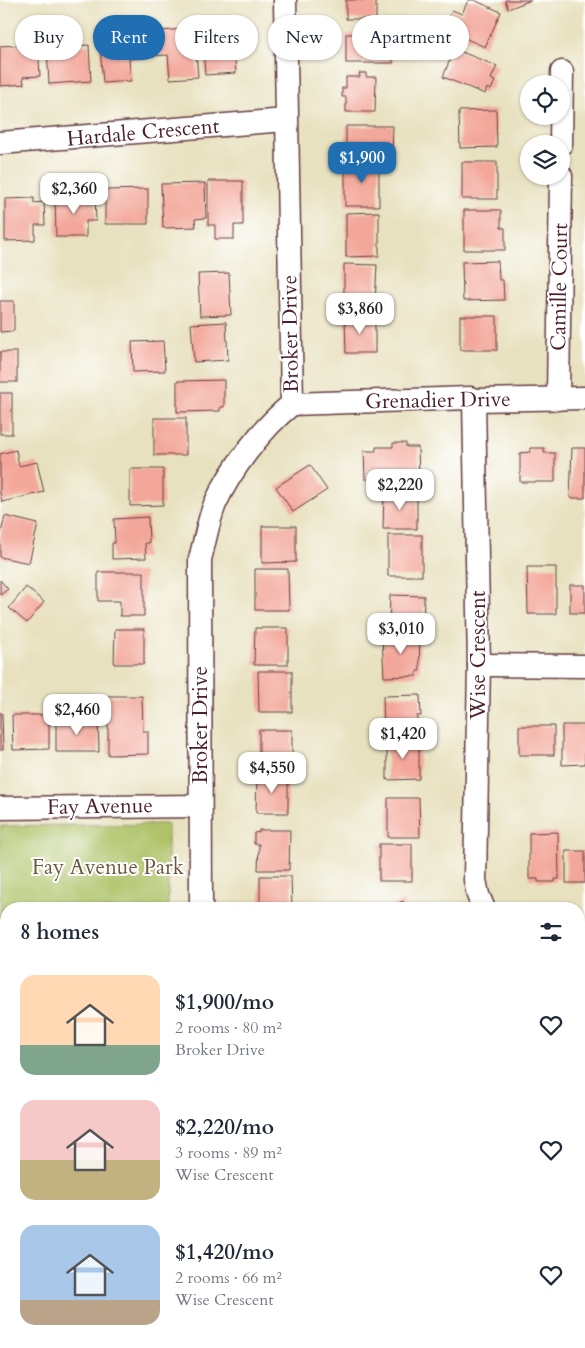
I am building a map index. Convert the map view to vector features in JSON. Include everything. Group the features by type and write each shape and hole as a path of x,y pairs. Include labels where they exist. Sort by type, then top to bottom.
{"street":[{"name":"Broker Drive","path":"200,902 200,559 215,504 243,457 278,414 292,404 285,0"},
{"path":"561,135 562,72"},
{"name":"Hardale Crescent","path":"0,143 286,120"},
{"name":"Camille Court","path":"558,398 561,185"},
{"name":"Grenadier Drive","path":"292,404 470,398 474,400 585,398"},
{"name":"Wise Crescent","path":"474,400 479,665 475,880 481,902"},
{"path":"479,665 585,666"},
{"name":"Fay Avenue","path":"0,808 200,806"}],"green space":[{"name":"Fay Avenue Park","path":"168,824 168,902 0,902 0,826"}],"building":[{"path":"346,0 376,0 376,15 352,15 352,19 346,19"},
{"path":"468,0 474,0 501,12 485,47 469,40 469,15 450,15 452,10 462,14"},
{"path":"505,0 531,0 508,9"},
{"path":"175,30 175,60 197,60 198,77 170,79 168,55 165,55 165,31"},
{"path":"346,34 352,34 352,60 393,60 393,63 346,63"},
{"path":"15,45 15,60 39,60 40,76 23,77 24,84 0,86 0,46"},
{"path":"83,45 89,45 91,81 49,84 48,60 83,60"},
{"path":"469,55 497,66 491,79 495,81 491,90 487,88 485,94 443,77 450,60 469,60"},
{"path":"101,60 129,60 131,81 103,83"},
{"path":"204,60 235,60 236,73 205,75"},
{"path":"359,73 366,73 366,77 376,77 375,112 346,112 346,97 342,97 342,88 346,88 346,77 360,77"},
{"path":"496,110 497,147 460,148 459,111"},
{"path":"346,126 393,126 392,155 346,155"},
{"path":"345,161 379,161 379,206 345,206"},
{"path":"462,162 497,162 497,199 462,199"},
{"path":"208,181 243,181 243,225 234,225 234,239 215,239 215,225 208,225"},
{"path":"205,183 206,218 195,219 196,227 163,228 161,184"},
{"path":"148,189 148,224 105,224 105,190"},
{"path":"85,194 85,199 95,199 96,221 86,221 86,237 56,237 55,195"},
{"path":"34,198 34,203 44,202 45,225 35,225 35,240 5,241 5,199"},
{"path":"464,210 501,210 501,228 505,228 505,250 464,250"},
{"path":"379,212 379,256 346,257 346,213"},
{"path":"498,261 499,280 503,280 504,300 463,301 462,262"},
{"path":"344,264 377,265 375,303 344,302"},
{"path":"229,273 231,315 200,316 198,274"},
{"path":"0,301 14,301 14,331 0,332"},
{"path":"345,316 375,317 375,353 346,353"},
{"path":"460,316 497,316 497,350 460,350"},
{"path":"226,322 228,360 194,362 191,324"},
{"path":"163,341 165,371 133,372 132,342"},
{"path":"0,352 17,352 17,382 0,382"},
{"path":"224,380 224,407 220,407 220,411 177,412 177,381"},
{"path":"0,393 12,393 12,434 0,434"},
{"path":"154,418 186,418 186,455 154,455"},
{"path":"393,443 406,443 406,447 418,447 419,478 403,481 402,478 365,479 364,451 376,451 376,447 393,447"},
{"path":"530,448 544,448 544,453 555,453 555,482 520,482 520,453 530,452"},
{"path":"572,448 585,448 585,498 570,498"},
{"path":"16,450 19,466 37,462 44,492 2,502 0,493 0,454"},
{"path":"310,465 327,490 293,512 276,487"},
{"path":"130,469 163,469 163,505 130,506"},
{"path":"384,493 417,493 417,529 383,529"},
{"path":"5,516 38,524 29,563 0,557 0,537"},
{"path":"148,517 149,543 145,543 146,558 112,559 112,543 115,543 114,519"},
{"path":"262,526 296,526 296,562 262,563"},
{"path":"388,535 422,535 422,576 388,576"},
{"path":"527,567 556,567 556,614 528,614"},
{"path":"255,569 288,569 289,610 255,610"},
{"path":"98,572 144,572 144,616 120,616 120,601 98,601"},
{"path":"0,580 8,589 0,595"},
{"path":"570,585 585,585 585,613 570,613"},
{"path":"26,587 44,602 27,623 9,608"},
{"path":"390,595 424,596 423,630 389,630"},
{"path":"255,628 288,628 288,665 254,665"},
{"path":"115,629 144,629 144,664 114,664"},
{"path":"419,634 420,671 417,671 417,676 384,677 382,636"},
{"path":"258,671 292,671 292,712 259,712"},
{"path":"420,695 421,716 417,716 417,731 384,732 383,696"},
{"path":"108,696 142,696 143,731 148,731 148,754 108,755"},
{"path":"0,713 2,713 3,750 0,750"},
{"path":"12,715 49,715 49,749 13,750"},
{"path":"56,719 98,719 99,752 56,752"},
{"path":"562,725 585,725 585,764 562,765"},
{"path":"519,726 554,726 554,755 519,755"},
{"path":"259,730 292,730 292,767 259,767"},
{"path":"419,740 419,779 387,780 387,741"},
{"path":"257,774 288,774 288,813 256,813"},
{"path":"388,798 419,798 420,837 388,837"},
{"path":"259,830 290,830 289,870 258,870 259,844 254,844 254,833 259,832"},
{"path":"558,832 559,879 555,879 555,882 538,882 538,879 529,879 529,833"},
{"path":"379,844 412,844 412,881 379,881"},
{"path":"566,851 585,851 585,883 566,883"},
{"path":"260,876 291,876 292,902 260,902"}]}
